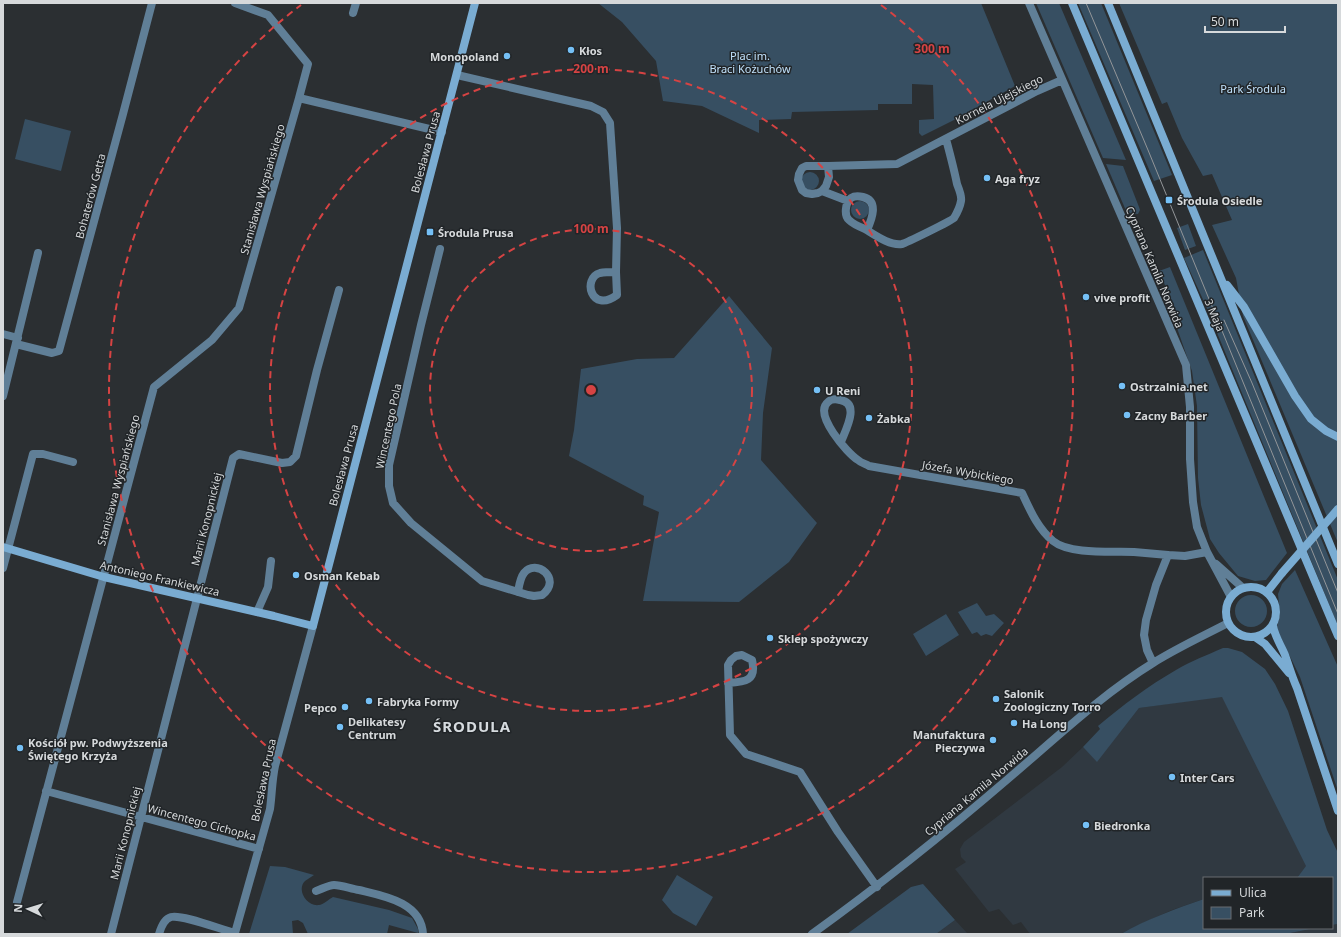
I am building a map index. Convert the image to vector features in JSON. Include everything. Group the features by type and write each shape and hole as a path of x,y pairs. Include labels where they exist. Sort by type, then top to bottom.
{"main road":[{"name":"Bolesława Prusa","path":"313,626 475,3"},
{"name":"3 Maja","path":"1072,3 1338,636"},
{"name":"3 Maja","path":"1108,3 1338,564"},
{"path":"1219,272 1244,307 1295,396 1311,419 1326,431 1338,437"},
{"path":"1267,592 1338,509"},
{"name":"Antoniego Frankiewicza","path":"5,548 104,577 313,626"},
{"path":"1292,677 1265,644 1255,638 1241,636 1228,623 1226,609 1231,597 1237,591 1243,588 1259,588 1267,592 1274,600 1277,610 1273,626 1274,634 1285,654 1338,811"},
{"path":"1255,638 1266,633 1273,626"}],"street":[{"name":"Bohaterów Getta","path":"17,341 52,353 59,352 152,3"},
{"name":"Stanisława Wyspiańskiego","path":"17,902 154,387 212,340 239,308 308,64 268,15 235,3"},
{"path":"353,13 356,3"},
{"name":"Cypriana Kamila Norwida","path":"1029,3 1186,365 1190,407 1190,459 1193,502 1197,527 1207,552 1231,597"},
{"path":"457,75 591,106 603,112 610,123 612,138 617,228 616,272"},
{"name":"Kornela Ujejskiego","path":"848,202 822,191 818,194 806,193 802,190 798,180 802,168 806,166 897,164 1037,91 1062,80"},
{"path":"299,98 442,132"},
{"path":"867,230 871,222 873,209 870,200 865,197 856,196 848,202 846,207 846,215 848,220 891,243 902,244 953,219 962,200 946,139"},
{"path":"822,191 826,186 829,177 828,166"},
{"name":"Wincentego Pola","path":"440,249 388,465 388,486 393,503 411,523 466,569 482,581 518,592"},
{"path":"3,396 38,253"},
{"name":"Marii Konopnickiej","path":"111,934 233,458 239,454 282,463 290,462 296,456 317,370 339,290"},
{"path":"3,334 17,341"},
{"name":"Józefa Wybickiego","path":"841,442 851,416 850,408 847,402 842,400 832,400 827,402 824,414 827,423 841,442 847,450 858,460 869,466 1022,493 1030,511 1042,530 1054,543 1064,547 1077,550 1136,552 1168,556"},
{"path":"3,568 5,548 33,454 43,454 73,462"},
{"path":"1153,663 1147,650 1144,635 1146,620 1156,585 1168,556 1186,556 1207,552"},
{"name":"Cypriana Kamila Norwida","path":"1207,552 1218,566 1243,588"},
{"path":"257,612 268,587 271,561"},
{"name":"Cypriana Kamila Norwida","path":"812,934 877,887 996,790 1083,714 1153,663 1185,644 1228,623"},
{"name":"Bolesława Prusa","path":"234,933 270,808 273,793 275,766 313,626"},
{"path":"728,683 730,735 746,754 800,772 838,832 877,887"},
{"name":"Wincentego Cichopka","path":"46,791 259,849"},
{"path":"316,891 334,885 380,895 399,901 409,907 419,917 423,934"},
{"path":"159,934 162,924 171,917 181,917 234,933"}],"shaded area":[{"path":"1222,696 1307,866 1298,877 1203,877 1203,899 1172,910 1121,934 1030,934 1021,922 1013,925 999,909 989,912 955,869 966,862 961,857 960,849 964,842 1062,767 1083,747 1097,761 1139,708"},
{"path":"955,920 968,934 936,934"},
{"path":"1338,924 1338,934 1285,934 1311,929 1333,929 1333,925"}],"green space":[{"name":"Plac im. Braci Kożuchów","path":"598,3 981,3 1015,86 922,136 919,133 919,120 934,119 933,85 912,84 912,104 878,104 878,110 792,112 791,119 759,120 759,133 702,106 663,101 656,61 622,22"},
{"path":"1036,3 1059,3 1126,160 1103,158"},
{"path":"1078,3 1101,3 1172,175 1154,181"},
{"name":"Park Środula","path":"1119,3 1338,3 1338,543 1243,316 1236,278 1212,225 1232,220 1212,174 1203,176 1182,138 1167,102 1162,104"},
{"path":"25,119 71,131 61,171 15,159"},
{"path":"1106,164 1123,166 1140,210 1138,214 1127,213"},
{"path":"810,172 816,175 819,181 816,187 810,190 804,187 801,181 804,175"},
{"path":"860,201 866,204 869,210 866,216 860,219 854,216 851,210 854,204"},
{"path":"1188,224 1196,246 1185,250 1177,228"},
{"path":"1203,250 1338,580 1338,626 1206,306 1184,258"},
{"path":"1170,267 1287,553 1266,580 1255,581 1238,576 1219,553 1210,539 1201,505 1198,478 1197,406 1192,371 1177,328 1182,325 1159,271"},
{"path":"729,296 772,348 763,413 761,460 817,523 789,562 739,602 643,601 659,512 643,505 644,496 569,456 574,430 581,369 637,359 674,358"},
{"path":"1295,570 1338,667 1338,791 1300,677 1278,632 1277,626 1280,615 1278,594 1282,584"},
{"path":"1248,595 1254,595 1263,599 1267,611 1263,623 1254,627 1248,627 1239,623 1235,614 1235,608 1239,599"},
{"path":"977,603 986,616 994,614 1004,623 992,636 986,634 981,636 977,632 972,634 958,612"},
{"path":"946,614 959,635 926,656 913,634"},
{"path":"1223,648 1242,652 1265,669 1275,684 1288,711 1327,830 1338,853 1338,924 1333,925 1333,877 1298,877 1306,866 1222,697 1139,708 1097,762 1083,747 1100,729 1098,726 1126,703 1166,676 1199,658"},
{"path":"270,866 285,867 314,875 305,881 302,889 304,897 310,903 321,905 333,897 389,910 412,918 418,929 418,933 389,925 387,934 308,934 303,923 298,920 292,921 293,934 249,934"},
{"path":"677,875 713,897 696,926 673,913 662,900"},
{"path":"923,884 955,920 936,934 847,934 911,887"},
{"path":"1203,899 1203,929 1311,929 1285,934 1121,934 1151,919"}],"tram line":[{"path":"1086,3 1148,150 1338,614"},
{"path":"1224,320 1252,383 1338,593"}],"place":[{"name":"Kłos","path":"571,50"},
{"name":"Monopoland","path":"507,56"},
{"name":"Aga fryz","path":"987,178"},
{"name":"Środula Osiedle","path":"1169,200"},
{"name":"Środula Prusa","path":"430,232"},
{"name":"vive profit","path":"1086,297"},
{"name":"Ostrzalnia.net","path":"1122,386"},
{"name":"U Reni","path":"817,390"},
{"name":"Zacny Barber","path":"1127,415"},
{"name":"Żabka","path":"869,418"},
{"name":"Osman Kebab","path":"296,575"},
{"name":"Sklep spożywczy","path":"770,638"},
{"name":"Salonik Zoologiczny Torro","path":"996,699"},
{"name":"Fabryka Formy","path":"369,701"},
{"name":"Pepco","path":"345,707"},
{"name":"Ha Long","path":"1014,723"},
{"name":"Delikatesy Centrum","path":"340,727"},
{"name":"Manufaktura Pieczywa","path":"993,740"},
{"name":"Kościół pw. Podwyższenia Świętego Krzyża","path":"20,748"},
{"name":"Inter Cars","path":"1172,777"},
{"name":"Biedronka","path":"1086,825"}],"district":[{"name":"ŚRODULA","path":"472,726"}]}
